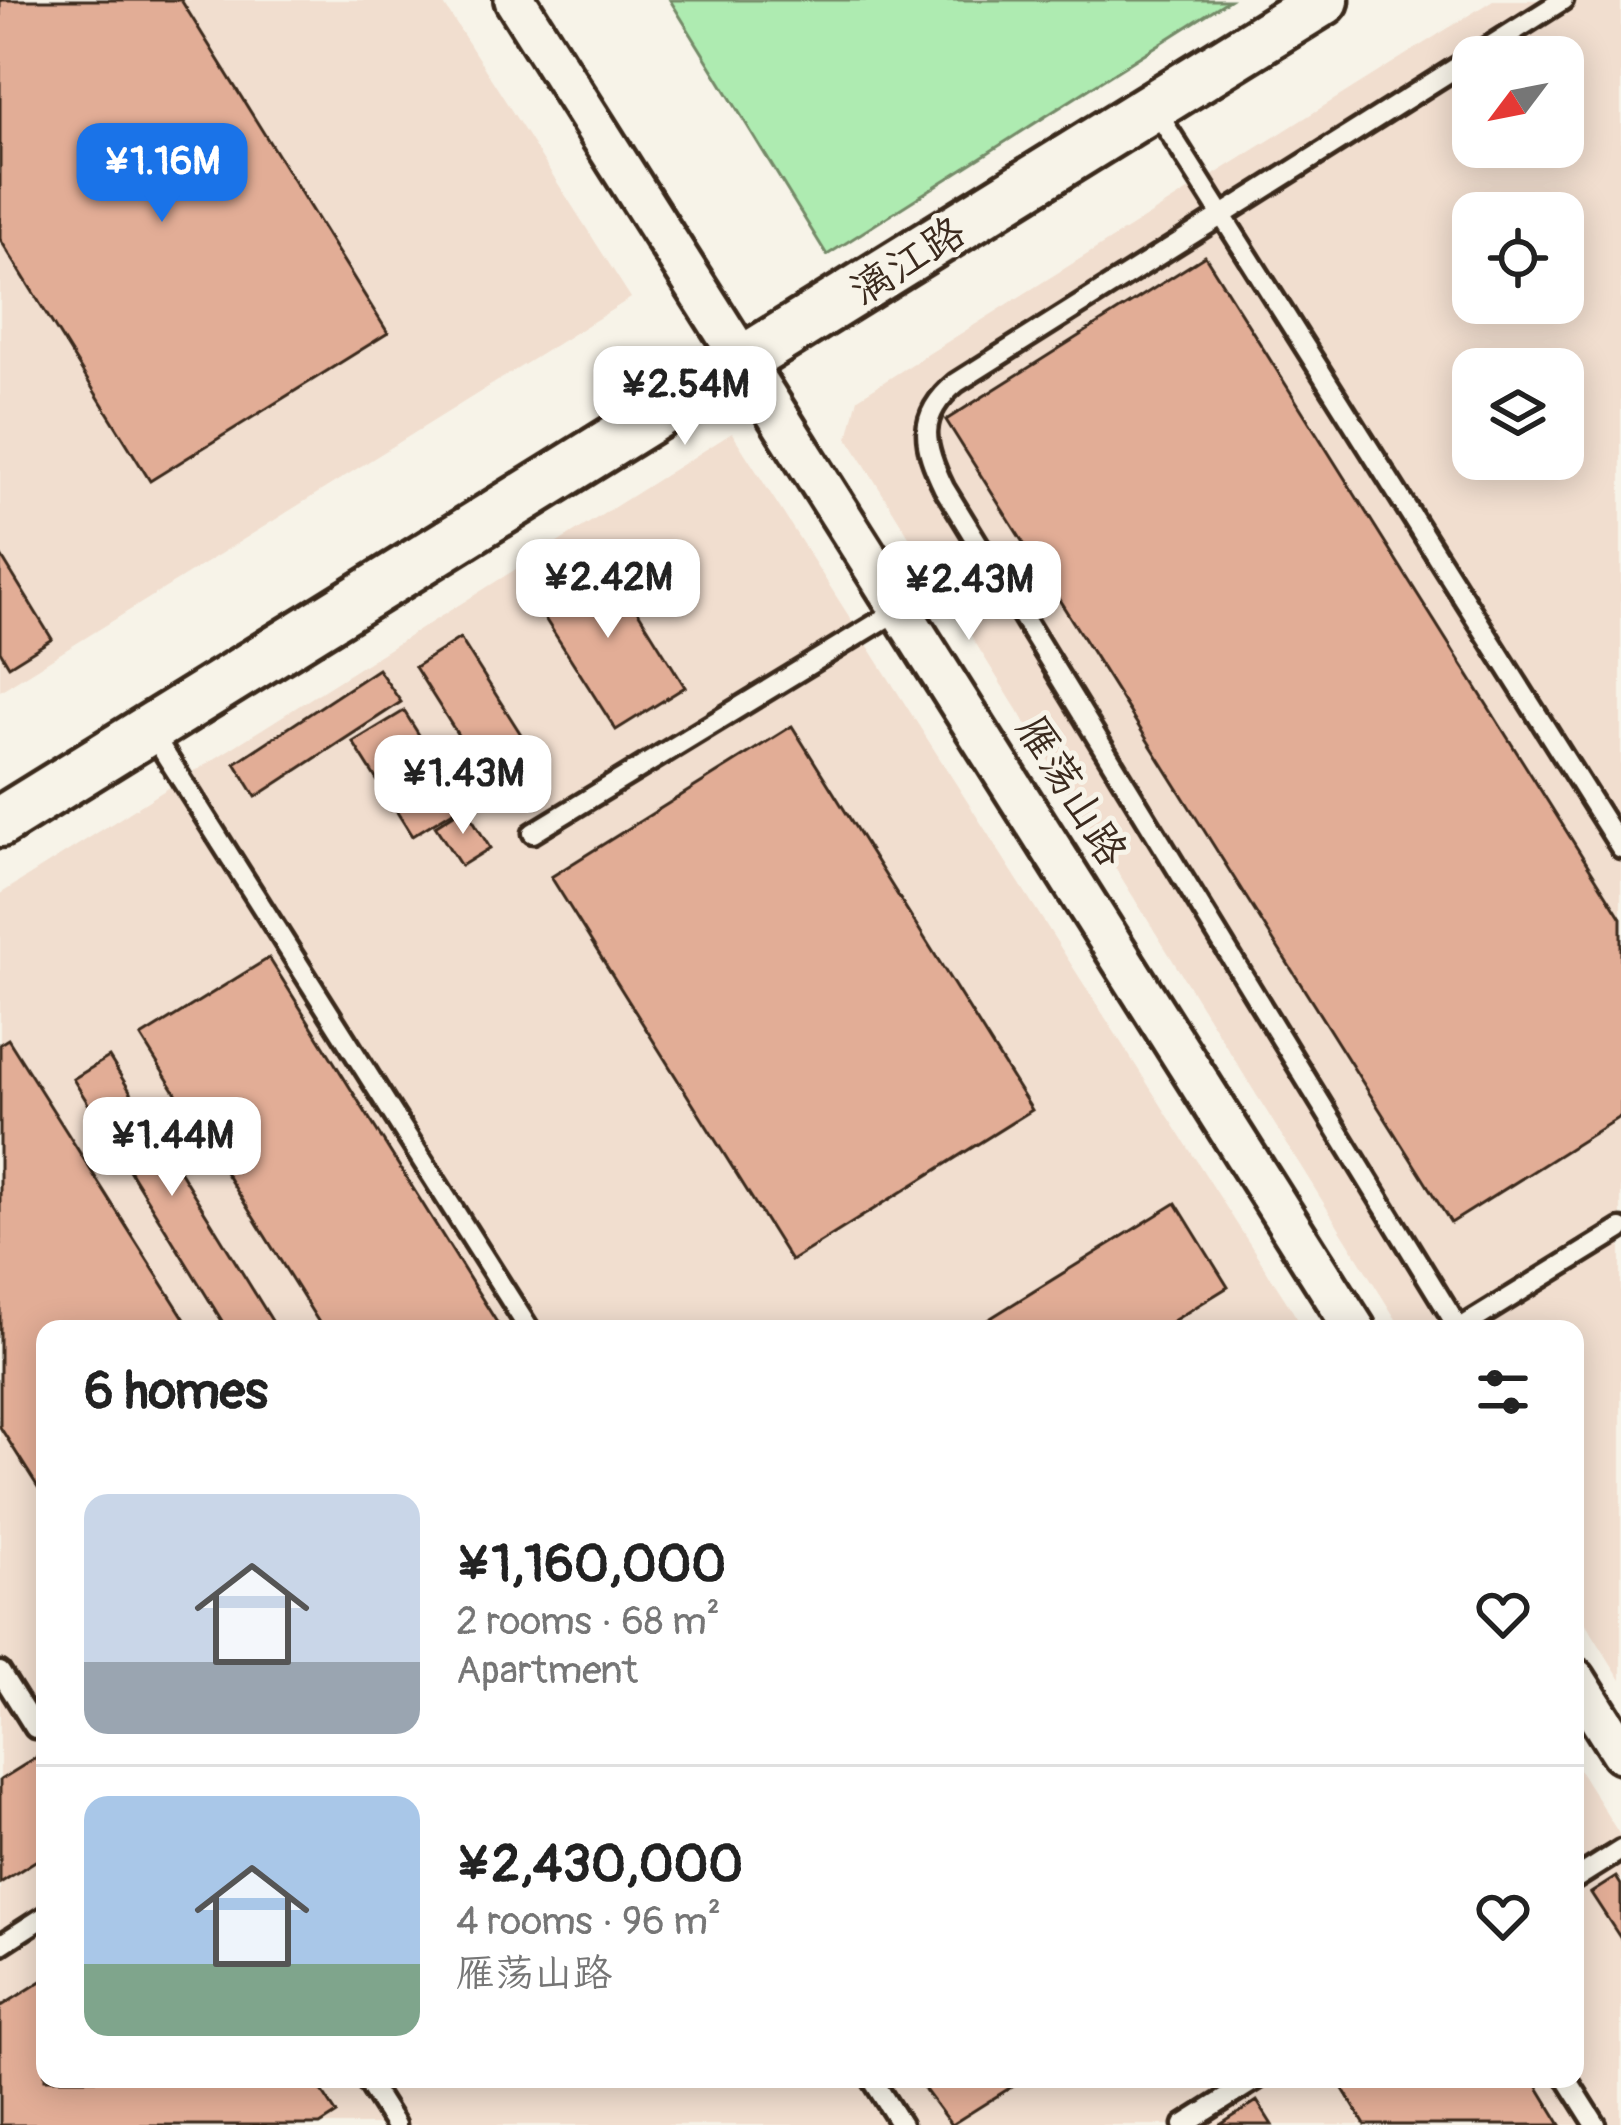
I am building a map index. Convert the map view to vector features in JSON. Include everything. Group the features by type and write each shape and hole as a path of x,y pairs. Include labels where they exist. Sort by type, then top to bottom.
{"street":[{"name":"雁荡山路","path":"515,0 1349,1320"},
{"name":"漓江路","path":"0,822 1324,0"},
{"path":"1584,1693 1621,1752"}],"lane":[{"path":"1506,36 1563,0"},
{"path":"1452,70 938,398 927,416 924,439 933,465 1454,1320"},
{"path":"1153,106 1621,848"},
{"path":"533,833 902,608"},
{"path":"149,729 523,1320"},
{"path":"1474,1320 1621,1229"},
{"path":"0,1672 34,1728"},
{"path":"1584,1873 1621,1850"},
{"path":"0,1946 36,1922"},
{"path":"372,2088 395,2125"},
{"path":"878,2088 901,2125"},
{"path":"1184,2125 1243,2088"},
{"path":"1573,2088 1596,2125"}],"shaded area":[{"path":"0,0 441,0 631,298 0,691"},
{"path":"1493,0 1621,0 1621,1680 1584,1620 1584,1320 1396,1320 848,438 858,398"},
{"path":"732,433 1298,1320 36,1320 36,2088 1584,2088 1584,1777 1621,1837 1621,2125 0,2125 0,894"}],"green space":[{"path":"670,0 1229,0 827,255"}],"building":[{"path":"0,0 181,0 388,333 150,481 0,239"},
{"path":"1205,256 1621,918 1621,1116 1451,1223 946,420"},
{"path":"600,551 685,687 616,730 530,595"},
{"path":"0,554 52,639 9,666 0,651"},
{"path":"460,638 548,777 502,805 415,667"},
{"path":"378,669 401,702 256,797 235,763"},
{"path":"404,711 463,805 412,836 353,742"},
{"path":"792,726 1032,1110 791,1261 551,877"},
{"path":"465,807 490,848 461,866 435,826"},
{"path":"269,958 495,1320 317,1320 141,1037"},
{"path":"8,1039 185,1320 36,1320 36,1484 0,1427 0,1044"},
{"path":"109,1057 271,1320 221,1320 73,1079"},
{"path":"1176,1203 1228,1287 1175,1320 988,1320"},
{"path":"36,1758 36,1861 0,1883 0,1780"},
{"path":"1616,1877 1621,1885 1621,1939 1591,1893"},
{"path":"36,1985 36,2088 320,2088 337,2114 320,2125 0,2125 0,2007"},
{"path":"924,2088 1010,2088 951,2125"},
{"path":"1342,2088 1538,2088 1561,2125 1365,2125"},
{"path":"1257,2101 1272,2125 1220,2125"}]}
